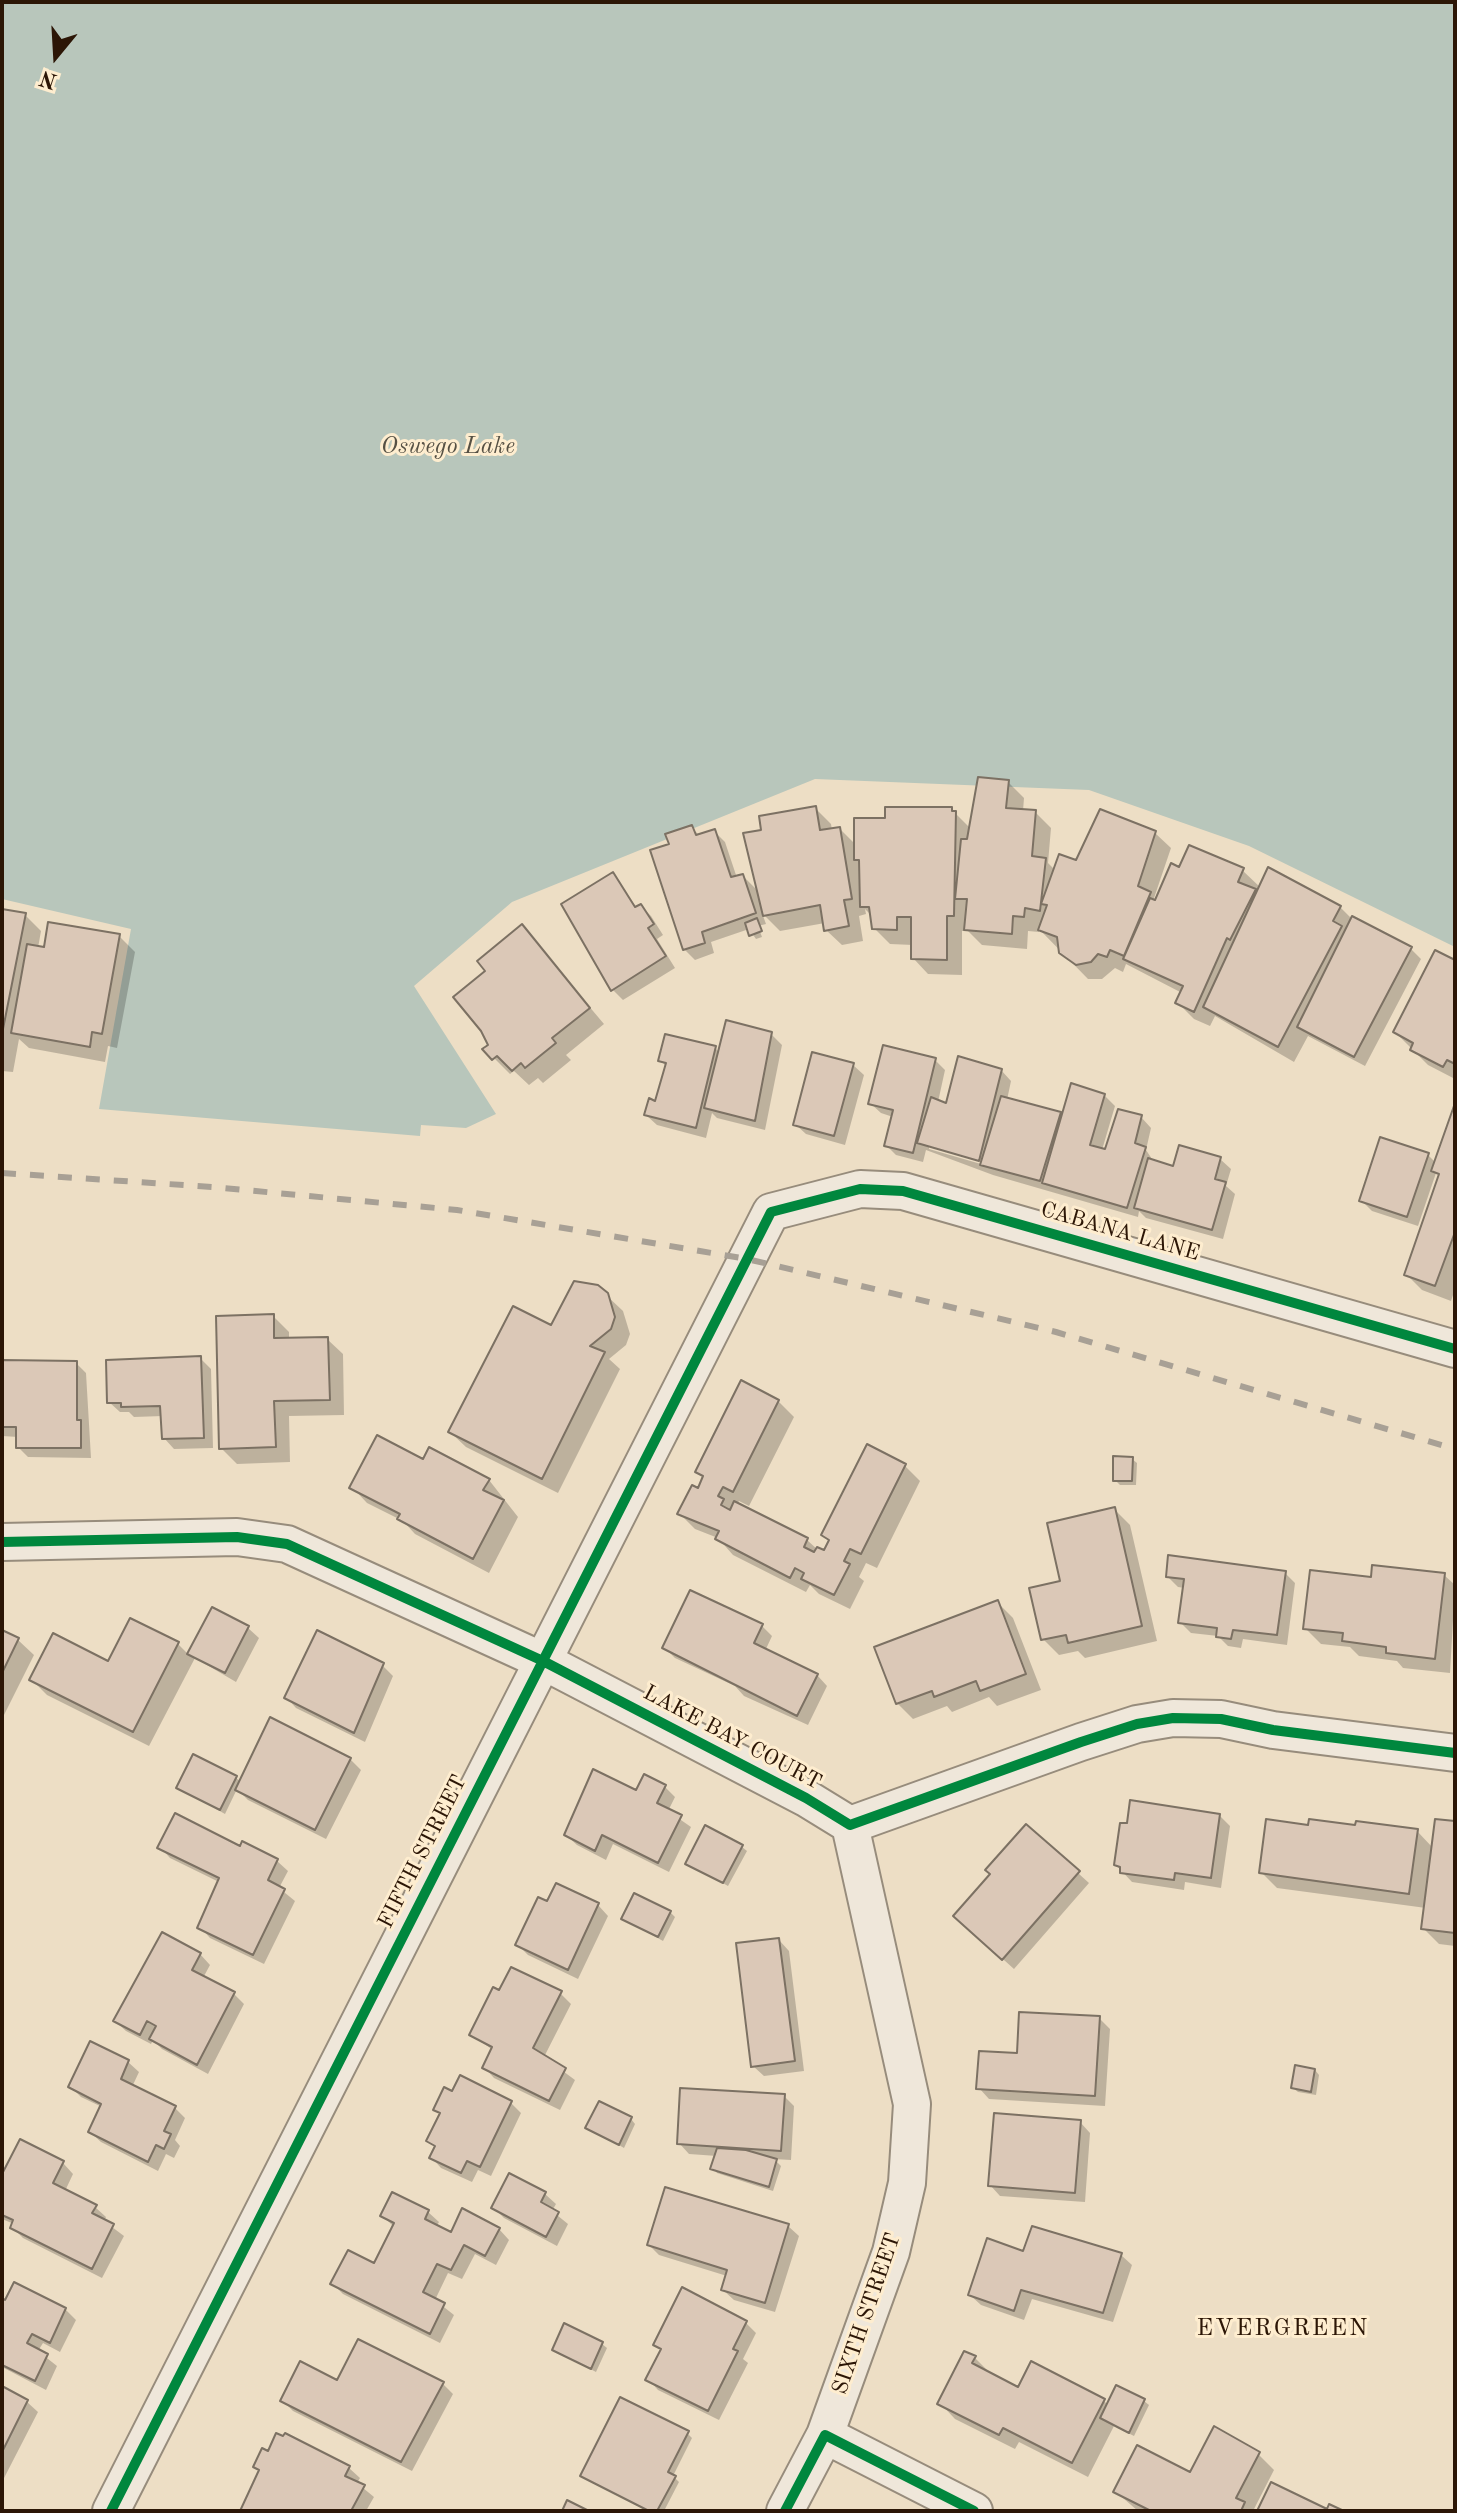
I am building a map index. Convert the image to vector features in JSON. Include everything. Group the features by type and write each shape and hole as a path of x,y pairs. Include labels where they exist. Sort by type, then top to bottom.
{"street":[{"name":"CABANA LANE","path":"771,1212 860,1189 903,1191 1455,1349"},
{"name":"FIFTH STREET","path":"111,2511 771,1212"},
{"name":"LAKE BAY COURT","path":"2,1542 237,1537 287,1544 543,1661 806,1798 850,1825"},
{"path":"850,1825 1081,1742 1137,1724 1173,1718 1221,1719 1273,1730 1455,1753"},
{"name":"SIXTH STREET","path":"785,2511 825,2435 891,2252 907,2183 912,2104 850,1825"},
{"path":"825,2435 974,2511"}],"water":[{"name":"Oswego Lake","path":"2,2 1455,2 1455,947 1249,846 1089,790 815,779 512,902 414,986 496,1114 466,1128 421,1125 420,1136 99,1109 131,929 2,899"}],"building":[{"path":"978,777 1009,780 1006,808 1036,810 1032,856 1046,858 1040,911 1025,908 1024,917 1013,916 1012,934 964,930 967,899 955,899 961,839 967,839"},
{"path":"816,806 820,830 840,827 852,899 844,900 849,926 824,931 820,905 763,916 743,833 761,830 759,816"},
{"path":"885,807 952,807 952,811 956,811 954,916 947,916 947,960 911,959 911,917 897,917 897,930 872,929 869,907 860,907 859,860 854,860 854,818 885,818"},
{"path":"1100,809 1156,831 1138,886 1151,892 1124,956 1110,950 1107,957 1098,954 1091,962 1076,965 1059,953 1057,937 1038,930 1047,905 1041,904 1059,854 1076,860"},
{"path":"692,825 696,835 715,829 731,877 743,874 756,913 702,932 705,943 683,950 650,850 669,844 665,834"},
{"path":"1189,845 1244,868 1238,882 1256,889 1230,940 1227,938 1194,1012 1175,1003 1183,986 1123,959 1150,898 1155,900 1171,863 1179,867"},
{"path":"1268,867 1341,906 1333,921 1342,926 1278,1047 1203,1007"},
{"path":"613,872 635,907 641,904 654,924 648,928 666,956 611,991 561,904"},
{"path":"2,909 26,913 2,1034"},
{"path":"1352,916 1412,947 1354,1057 1297,1027"},
{"path":"757,918 762,931 749,936 745,923"},
{"path":"48,922 120,934 102,1034 92,1032 90,1047 11,1033 27,944 44,947"},
{"path":"522,924 590,1008 552,1038 556,1043 525,1068 521,1063 512,1071 497,1056 492,1060 482,1049 488,1045 481,1031 453,997 485,971 477,961"},
{"path":"1435,950 1455,960 1455,1064 1447,1060 1443,1067 1410,1050 1413,1043 1393,1032"},
{"path":"726,1020 772,1032 755,1121 704,1108"},
{"path":"665,1034 716,1046 696,1128 644,1115 649,1098 655,1101 666,1063 658,1061"},
{"path":"883,1045 936,1058 913,1153 884,1146 893,1110 868,1104"},
{"path":"812,1052 854,1063 834,1136 793,1125"},
{"path":"958,1056 1002,1069 979,1161 917,1143 931,1097 946,1103"},
{"path":"1071,1083 1105,1094 1090,1145 1105,1149 1118,1109 1142,1115 1135,1143 1146,1147 1127,1208 1042,1183"},
{"path":"1001,1096 1061,1112 1040,1181 980,1165"},
{"path":"1455,1103 1455,1232 1435,1286 1404,1275 1439,1174 1431,1171"},
{"path":"1380,1137 1429,1153 1407,1217 1359,1201"},
{"path":"1179,1145 1221,1157 1215,1179 1226,1182 1212,1230 1134,1208 1148,1158 1173,1166"},
{"path":"574,1281 598,1285 608,1293 615,1317 611,1329 590,1346 605,1352 542,1479 448,1432 513,1306 551,1325"},
{"path":"274,1314 274,1338 328,1337 330,1400 274,1401 276,1447 219,1449 216,1316"},
{"path":"201,1356 204,1438 162,1439 160,1406 121,1407 121,1403 107,1403 106,1360"},
{"path":"2,1360 77,1361 77,1420 81,1420 81,1448 16,1448 16,1427 2,1427"},
{"path":"741,1380 779,1400 733,1492 723,1487 718,1496 724,1499 721,1505 730,1510 734,1501 808,1538 804,1547 814,1552 817,1547 824,1550 829,1540 821,1535 867,1444 906,1464 861,1554 850,1549 844,1561 850,1564 834,1595 801,1579 804,1573 795,1568 790,1578 715,1539 719,1531 677,1514 692,1485 698,1488 703,1476 695,1472"},
{"path":"377,1435 423,1459 429,1447 490,1479 483,1490 504,1500 473,1559 397,1519 400,1514 349,1488"},
{"path":"1113,1456 1133,1457 1132,1481 1113,1481"},
{"path":"1115,1507 1142,1626 1068,1643 1066,1635 1041,1640 1029,1588 1060,1581 1047,1523"},
{"path":"1168,1555 1286,1571 1277,1635 1233,1630 1231,1639 1216,1637 1217,1628 1178,1623 1184,1579 1166,1577"},
{"path":"1372,1565 1445,1573 1435,1659 1386,1653 1386,1647 1342,1641 1343,1633 1303,1629 1310,1570 1371,1577"},
{"path":"690,1590 763,1624 754,1643 818,1674 797,1716 662,1648"},
{"path":"998,1600 1026,1674 980,1691 976,1681 934,1697 932,1691 896,1704 874,1647"},
{"path":"212,1607 249,1626 225,1673 187,1654"},
{"path":"130,1618 179,1642 133,1732 29,1680 53,1633 108,1661"},
{"path":"2,1630 19,1638 2,1673"},
{"path":"317,1630 384,1663 354,1733 284,1698"},
{"path":"270,1717 351,1758 315,1830 235,1790"},
{"path":"193,1754 237,1776 220,1810 176,1788"},
{"path":"593,1769 636,1790 644,1774 666,1785 657,1803 682,1815 658,1863 602,1835 595,1851 564,1835"},
{"path":"1130,1800 1220,1814 1211,1878 1175,1873 1174,1880 1120,1873 1120,1867 1114,1865 1120,1823 1127,1823"},
{"path":"175,1813 240,1846 242,1841 278,1859 268,1880 285,1889 253,1955 197,1928 219,1878 157,1848"},
{"path":"1266,1819 1308,1825 1309,1819 1355,1825 1356,1821 1418,1829 1409,1894 1259,1873"},
{"path":"1435,1819 1455,1821 1455,1933 1421,1929"},
{"path":"1026,1824 1080,1871 1002,1960 953,1916 990,1874 985,1870"},
{"path":"705,1825 743,1845 723,1883 685,1864"},
{"path":"556,1883 599,1903 568,1970 515,1945 538,1897 547,1901"},
{"path":"634,1893 671,1911 658,1937 621,1919"},
{"path":"162,1932 201,1953 192,1970 235,1992 197,2065 149,2039 156,2026 147,2021 140,2035 113,2021"},
{"path":"779,1938 795,2061 751,2067 736,1943"},
{"path":"511,1967 562,1991 533,2048 566,2068 549,2101 482,2068 492,2047 469,2035 493,1987 499,1990"},
{"path":"1019,2012 1100,2016 1095,2096 976,2089 979,2051 1017,2053"},
{"path":"90,2041 129,2060 121,2079 176,2106 164,2131 171,2134 164,2149 156,2145 148,2162 88,2132 101,2104 68,2087"},
{"path":"1295,2065 1315,2069 1311,2092 1291,2088"},
{"path":"460,2075 512,2101 480,2167 467,2161 461,2173 429,2158 435,2146 426,2141 440,2113 433,2110 444,2087 452,2091"},
{"path":"680,2088 785,2094 781,2151 677,2144"},
{"path":"599,2101 632,2117 619,2145 585,2128"},
{"path":"994,2113 1081,2120 1075,2193 988,2186"},
{"path":"20,2139 64,2161 53,2183 97,2205 92,2213 114,2224 92,2269 10,2228 13,2220 2,2215 2,2174"},
{"path":"717,2148 746,2150 777,2159 769,2187 710,2169"},
{"path":"509,2173 546,2192 541,2202 559,2212 546,2237 491,2208"},
{"path":"665,2187 789,2224 765,2303 721,2290 727,2270 647,2245"},
{"path":"392,2192 429,2210 425,2219 451,2232 462,2208 500,2228 485,2256 464,2245 451,2270 437,2264 423,2292 445,2303 430,2334 330,2284 348,2250 374,2263 394,2223 380,2216"},
{"path":"1032,2226 1122,2253 1103,2313 1021,2290 1014,2311 968,2295 987,2238 1023,2251"},
{"path":"14,2282 66,2308 50,2343 32,2334 27,2343 48,2354 35,2381 2,2365 2,2298 5,2300"},
{"path":"682,2287 747,2321 733,2349 738,2351 708,2411 645,2380 661,2349 653,2345"},
{"path":"564,2323 603,2342 591,2369 552,2350"},
{"path":"358,2339 444,2382 401,2462 280,2401 300,2361 337,2380"},
{"path":"964,2351 976,2356 972,2363 1018,2387 1031,2361 1105,2399 1072,2463 1003,2428 999,2435 937,2404"},
{"path":"1116,2385 1145,2399 1129,2433 1100,2418"},
{"path":"2,2386 28,2400 2,2452"},
{"path":"620,2397 689,2431 668,2472 676,2476 657,2511 649,2511 580,2476"},
{"path":"1214,2426 1260,2452 1236,2498 1245,2502 1241,2511 1151,2511 1113,2492 1137,2445 1190,2472"},
{"path":"276,2433 283,2436 285,2433 350,2466 345,2476 365,2485 351,2511 240,2511 259,2470 253,2467 262,2448 268,2451"},
{"path":"1271,2482 1327,2509 1329,2504 1344,2511 1257,2511"},
{"path":"567,2500 589,2511 562,2511"}],"railway":[{"path":"2,1173 213,1187 457,1210 747,1259 1056,1332 1455,1449"}],"cycle path":[{"path":"111,2511 771,1212 860,1189 903,1191 1455,1349"},
{"path":"2,1542 237,1537 287,1544 543,1661 806,1798 850,1825 1081,1742 1137,1724 1173,1718 1221,1719 1273,1730 1455,1753"},
{"path":"785,2511 825,2435 974,2511"}],"district":[{"name":"EVERGREEN","path":"1283,2329"}]}
